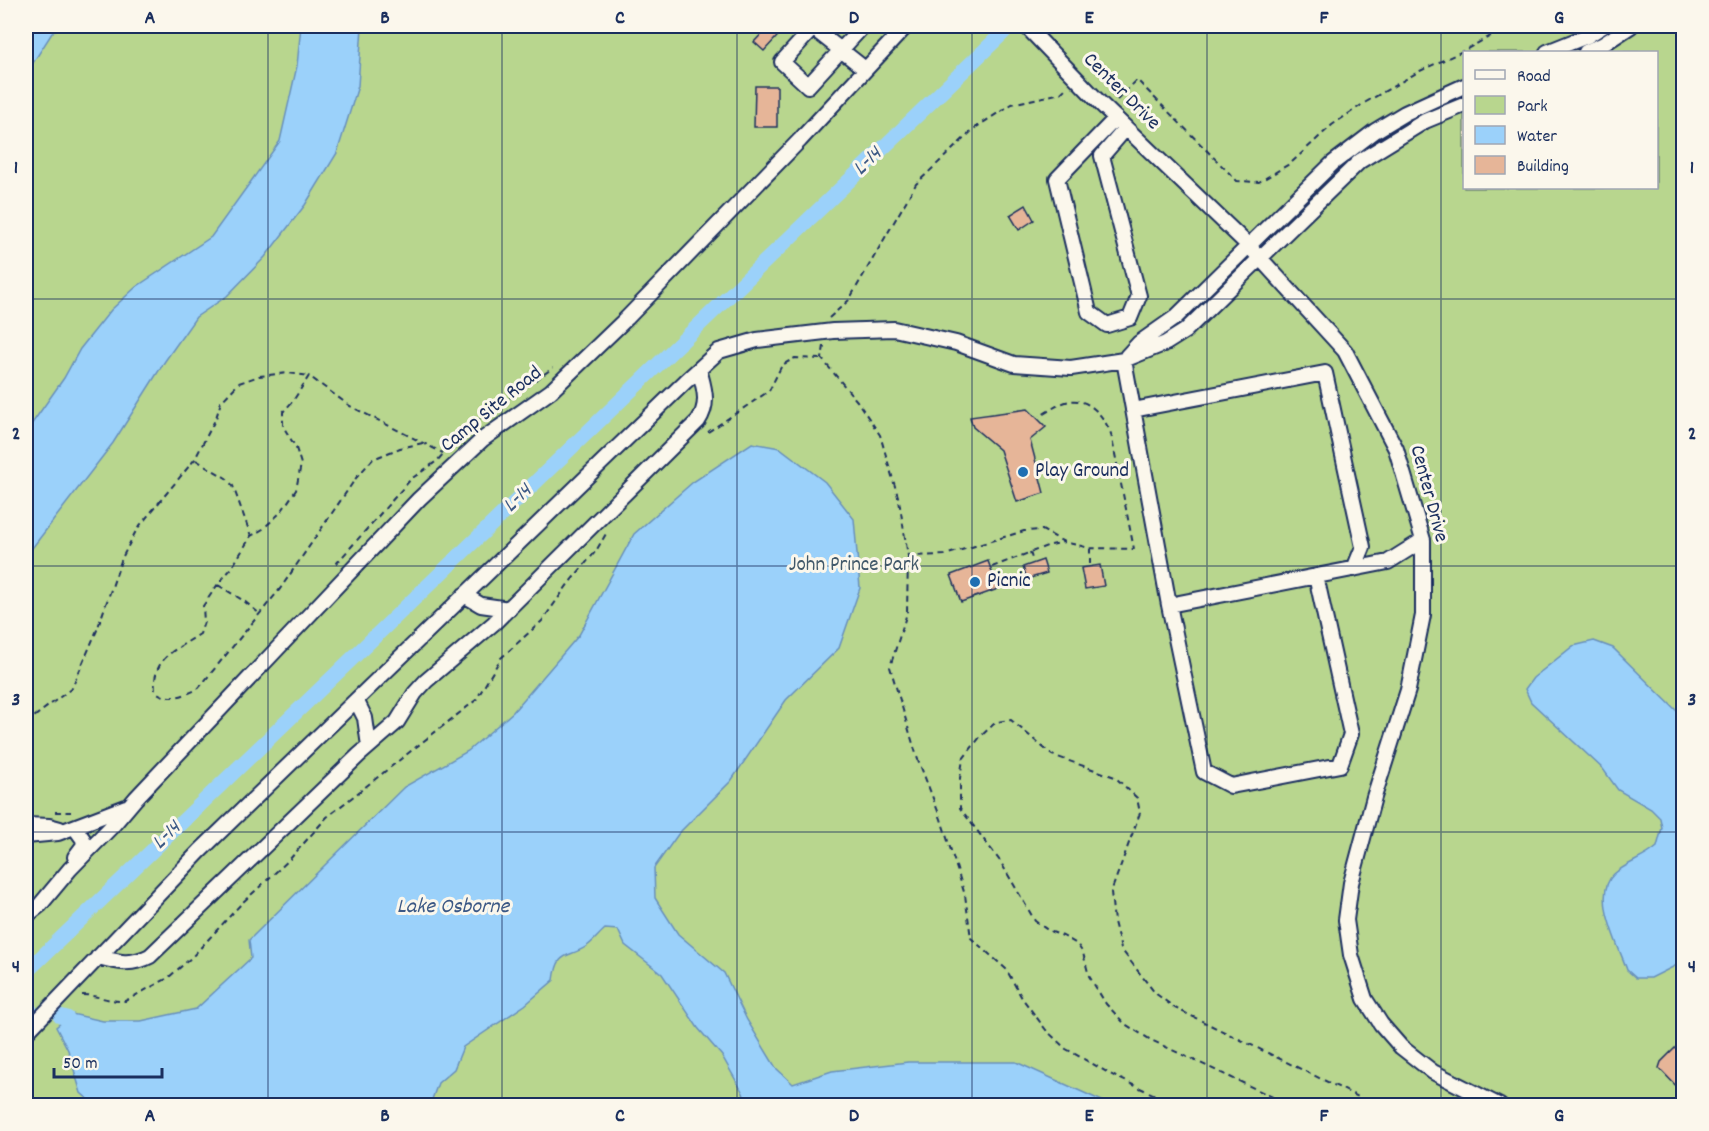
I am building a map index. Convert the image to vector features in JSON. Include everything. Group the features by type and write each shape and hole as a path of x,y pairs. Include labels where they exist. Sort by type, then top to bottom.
{"street":[{"path":"863,26 841,50 865,69"},
{"name":"Camp Site Road","path":"26,836 58,833 128,806 419,499 483,439 551,392 585,359 702,241 906,26"},
{"name":"Center Drive","path":"1026,26 1116,119 1248,245 1345,351 1396,449 1423,540 1423,615 1408,690 1374,796 1351,883 1346,920 1349,943 1365,999 1381,1024 1401,1047 1432,1071 1500,1106"},
{"path":"1550,51 1587,36 1603,26"},
{"path":"1588,51 1631,26"},
{"path":"1124,360 1139,344 1176,317 1333,163 1405,113 1463,86"},
{"path":"26,1033 200,851 719,351 747,343 827,332 894,328 956,344 1014,364 1071,368 1124,360 1166,343 1185,331 1360,161 1425,121 1463,105"},
{"path":"1116,119 1102,156 1139,296 1130,318 1107,324 1089,312 1057,179 1116,119"},
{"path":"1124,360 1169,606 1204,772 1231,786 1340,765 1351,734 1316,576"},
{"path":"98,957 119,963 135,963 155,952 369,746 397,722 415,693 426,681 509,609 698,421 704,413 706,398 699,369"},
{"path":"1133,410 1325,373 1362,547 1354,569"},
{"path":"1169,606 1388,562 1423,540"},
{"path":"464,595 481,604 509,609"},
{"path":"356,699 365,718 369,746"},
{"path":"26,916 40,905 128,806"},
{"path":"26,825 70,829 83,839 84,845 69,864 70,869"}],"path":[{"path":"1464,51 1509,26"},
{"path":"1116,119 1137,80 1237,181 1259,182 1291,163 1332,125 1366,102 1420,71 1463,51"},
{"path":"822,359 828,319 849,300 916,184 975,128 1012,104 1061,93 1076,78"},
{"path":"705,434 769,391 782,365 795,358 822,359 857,401 880,435 899,500 908,556 906,613 890,667 917,757 941,819 965,895 971,938 1006,969 1022,998 1046,1030 1066,1049 1114,1076 1179,1106"},
{"path":"26,723 72,688 97,630 122,558 137,529 195,459 222,402 238,382 259,376 288,373 309,376 350,406 443,453"},
{"path":"309,376 283,412 283,426 296,448 301,464 297,490 281,512 263,529 251,536 203,606 204,622 200,634 169,652 159,665 154,679 154,691 161,697 182,697 198,688 260,614 302,559 356,478 373,459 400,447 423,443"},
{"path":"908,556 945,555 1024,531 1042,530 1064,542 1090,548 1134,549 1105,418 1082,402 1072,401 1040,416"},
{"path":"195,459 226,478 233,486 251,536"},
{"path":"73,997 83,994 98,995 118,1002 125,1001 168,978 192,957 242,903 289,860 327,817 476,700 501,658 542,621 569,583 596,551 611,525"},
{"path":"992,567 1064,542"},
{"path":"1090,548 1090,564"},
{"path":"1030,552 1033,562"},
{"path":"218,584 260,614"},
{"path":"1292,1106 1151,1040 1125,1024 1106,1004 1089,976 1083,953 1077,944 1063,936 1049,932 1035,921 1000,861 960,808 960,778 963,759 980,736 996,722 1011,720 1052,754 1116,777 1137,798 1140,813 1111,892 1114,922 1121,949 1155,993 1175,1008 1377,1106"}],"green space":[{"name":"John Prince Park","path":"26,26 1683,26 1683,1105 26,1105"}],"water":[{"path":"26,26 61,26 52,33 26,74"},
{"path":"301,26 362,26 358,86 337,153 305,205 265,257 227,296 196,317 113,443 26,556 26,432 64,378 80,349 111,310 136,287 211,237 280,141 297,66"},
{"name":"Lake Osborne","path":"752,443 780,448 825,482 854,519 860,588 839,648 786,700 731,781 679,833 654,868 655,898 678,934 724,973 747,1020 776,1068 793,1084 832,1071 908,1062 1016,1062 1111,1105 747,1105 743,1093 722,1056 698,1028 662,974 625,945 618,930 605,929 587,946 561,959 554,980 525,1005 463,1047 454,1069 438,1083 430,1105 96,1106 81,1093 68,1050 56,1027 72,1014 103,1021 141,1021 196,1009 251,958 249,940 404,787 468,751 513,712 579,635 634,534 693,482"},
{"path":"1594,641 1613,648 1683,717 1683,962 1651,978 1636,978 1627,970 1613,935 1605,894 1614,874 1657,847 1662,828 1660,818 1651,809 1618,790 1603,769 1531,702 1525,689 1533,678 1573,646"}],"building":[{"path":"769,26 787,26 764,51 754,42"},
{"path":"755,86 777,86 777,127 754,127"},
{"path":"1026,205 1034,220 1019,230 1010,215"},
{"name":"Play Ground","path":"1028,409 1046,427 1030,440 1044,493 1017,502 1000,450 973,427 970,417"},
{"path":"1043,560 1047,573 1027,579 1023,567"},
{"name":"Picnic","path":"988,561 998,589 961,602 951,575"},
{"path":"1100,565 1104,586 1085,589 1081,568"},
{"path":"1683,1040 1683,1093 1659,1068 1661,1062"}],"waterway":[{"name":"L-14","path":"26,972 1010,26"},
{"path":"26,1005 30,1010"},
{"path":"60,1016 67,1018"}],"place":[{"name":"Play Ground","path":"1023,472"},
{"name":"Picnic","path":"975,582"}]}
